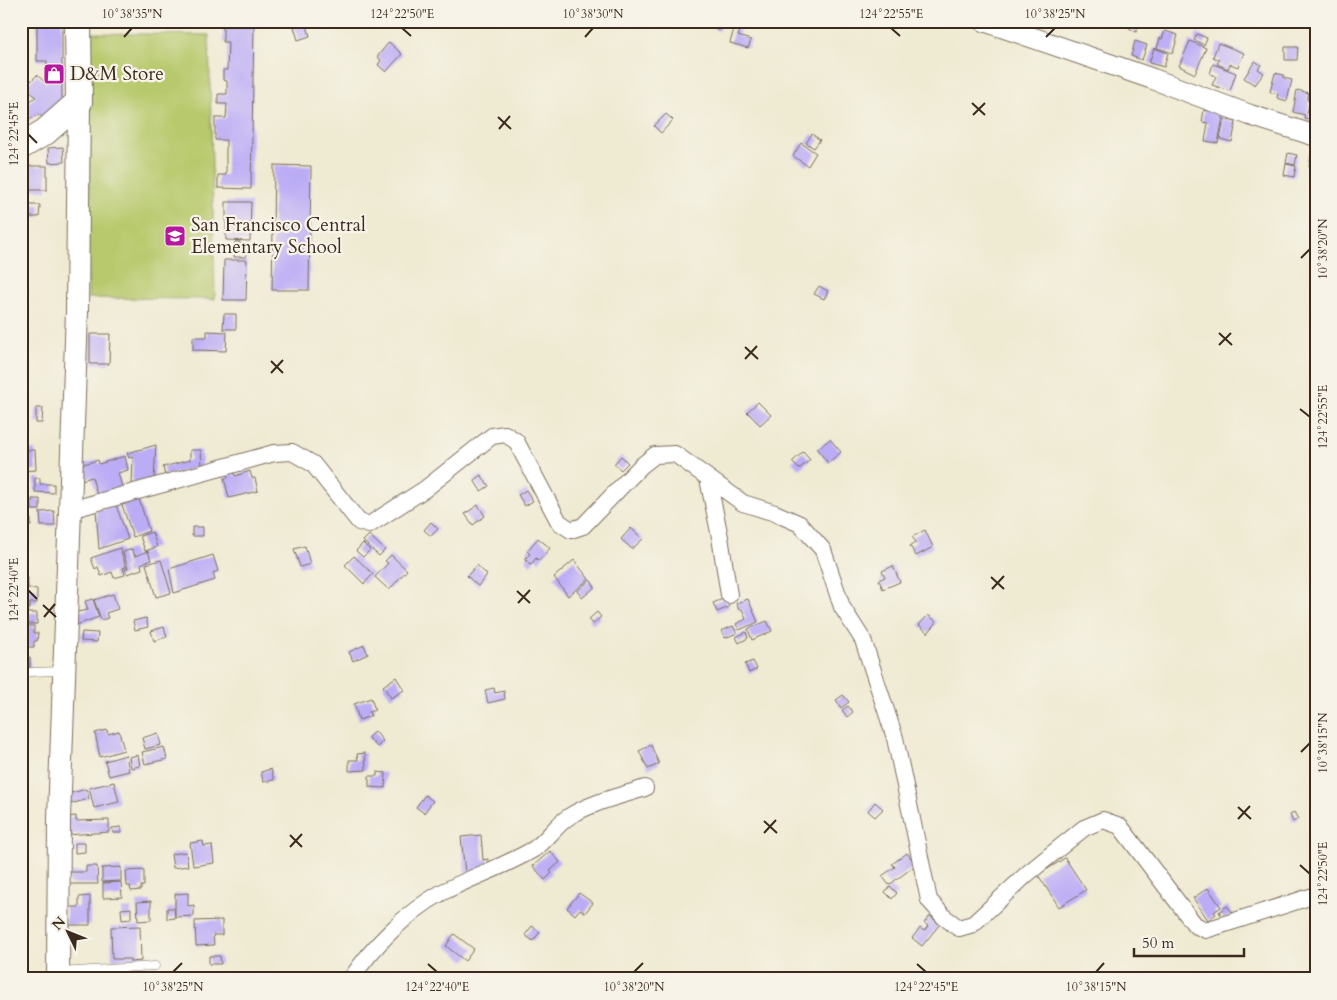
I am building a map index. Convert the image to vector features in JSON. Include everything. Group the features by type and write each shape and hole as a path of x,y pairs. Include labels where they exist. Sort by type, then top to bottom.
{"main road":[{"path":"58,975 59,818 77,312 78,21"},
{"path":"21,146 45,132 79,102"}],"street":[{"path":"984,21 1153,78 1250,115 1316,136"},
{"path":"70,510 274,453 292,452 313,464 359,522 369,525 425,489 492,436 505,434 516,441 559,522 570,530 583,526 641,466 656,455 675,454 743,503 775,513 800,524 823,550 842,607 863,640 895,738 929,900 944,917 959,928 973,924 1027,874 1084,828 1104,820 1120,826 1195,925 1206,930 1316,896"},
{"path":"708,479 729,595"},
{"path":"351,979 373,949 410,916 440,894 536,848 569,816 591,806 645,788"}],"lane":[{"path":"29,672 64,671"},
{"path":"58,975 155,966"}],"green space":[{"path":"90,33 209,35 215,299 88,298"}],"building":[{"path":"37,21 62,21 63,99 44,119 39,114 21,124 21,107 36,97 25,87 37,75 47,84 47,61 37,61"},
{"path":"707,21 724,21 719,31 705,23"},
{"path":"1134,21 1149,21 1145,28 1140,25 1136,32 1129,28"},
{"path":"306,23 310,36 298,40 294,27"},
{"path":"223,26 254,26 251,189 218,188 218,175 226,175 226,140 215,140 215,118 226,118 227,104 218,104 218,94 227,94 227,81 223,80 223,70 227,70 228,42 223,42"},
{"path":"734,29 740,31 738,36 751,40 748,48 730,43"},
{"path":"1165,31 1178,35 1173,53 1157,48 1160,38 1162,39"},
{"path":"1197,34 1207,38 1204,45 1194,40"},
{"path":"1135,41 1147,45 1142,60 1131,56"},
{"path":"1190,41 1206,48 1195,74 1179,66"},
{"path":"389,42 402,54 386,72 378,65 381,60 377,57"},
{"path":"1218,43 1244,53 1238,67 1230,64 1228,69 1217,64 1219,60 1213,57"},
{"path":"1285,47 1298,47 1297,60 1285,60"},
{"path":"1154,48 1168,53 1164,67 1149,63"},
{"path":"1255,61 1261,65 1258,69 1264,73 1255,85 1244,78"},
{"path":"1213,64 1236,73 1230,91 1212,85 1216,76 1210,74"},
{"path":"1275,73 1284,75 1284,78 1292,80 1287,101 1277,98 1278,94 1270,92"},
{"path":"1297,90 1309,93 1307,100 1310,101 1307,113 1311,114 1309,119 1304,118 1305,115 1293,112"},
{"path":"1209,105 1225,108 1218,143 1205,141 1208,123 1202,122 1204,110 1208,111"},
{"path":"666,114 673,120 661,133 654,126"},
{"path":"1224,119 1236,122 1232,142 1220,139"},
{"path":"812,134 820,140 814,148 806,143"},
{"path":"801,143 816,153 808,166 793,156"},
{"path":"63,147 64,162 49,163 48,148"},
{"path":"1312,150 1316,151 1316,168 1309,167"},
{"path":"1288,153 1297,155 1295,165 1286,163"},
{"path":"1286,164 1296,166 1294,177 1284,175"},
{"path":"274,165 311,166 309,290 272,290"},
{"path":"21,166 47,166 47,190 21,190"},
{"path":"226,202 251,202 250,241 226,240"},
{"path":"21,205 40,205 39,217 21,217"},
{"path":"235,242 240,242 240,249 246,249 246,257 234,257"},
{"path":"224,260 247,260 246,300 223,300"},
{"path":"819,286 828,291 824,299 814,294"},
{"path":"224,314 236,314 236,329 223,329"},
{"path":"207,331 227,332 226,351 193,350 193,337 207,337"},
{"path":"90,334 110,334 109,364 90,364"},
{"path":"758,402 771,415 760,425 747,412"},
{"path":"36,408 43,408 42,423 36,423"},
{"path":"830,439 841,452 828,463 817,449"},
{"path":"156,445 154,479 132,485 133,457 129,458 127,453"},
{"path":"21,450 35,450 36,470 21,471"},
{"path":"190,450 201,450 202,466 165,476 163,467 190,460"},
{"path":"803,452 810,460 799,469 792,462"},
{"path":"125,456 128,470 118,473 122,487 97,495 92,477 78,481 80,465 98,460 99,464"},
{"path":"621,456 628,463 621,470 614,464"},
{"path":"250,471 252,478 255,478 258,491 229,498 224,478 228,478 227,474 234,472 235,476"},
{"path":"481,475 489,486 481,491 474,480"},
{"path":"35,478 40,478 40,484 54,484 54,493 35,492"},
{"path":"21,489 28,489 28,510 21,510"},
{"path":"526,490 533,501 525,506 518,495"},
{"path":"32,499 40,499 40,510 32,510"},
{"path":"139,499 149,531 133,537 122,505"},
{"path":"116,505 128,539 99,549 96,510"},
{"path":"478,505 485,516 473,525 465,514"},
{"path":"54,511 55,526 41,526 40,512"},
{"path":"21,516 29,516 28,519 31,519 31,526 29,526 28,530 21,530"},
{"path":"431,522 438,529 431,536 424,530"},
{"path":"192,527 203,527 203,536 192,536"},
{"path":"631,528 643,539 632,549 621,539"},
{"path":"925,530 933,547 916,556 910,546 916,542 912,537"},
{"path":"152,532 157,547 145,551 140,536"},
{"path":"369,535 385,550 379,556 363,541"},
{"path":"538,538 550,548 539,561 536,558 531,565 525,559 530,554 527,551"},
{"path":"363,543 370,550 363,557 356,551"},
{"path":"305,546 310,564 300,567 294,549"},
{"path":"120,548 126,567 123,568 125,575 114,578 112,572 101,576 98,567 95,569 91,558"},
{"path":"132,549 135,556 148,551 151,560 141,564 142,569 127,574 125,569 128,568 123,552"},
{"path":"213,555 218,571 213,573 215,580 174,593 169,569"},
{"path":"391,555 407,570 389,590 375,577 388,563 385,561"},
{"path":"354,556 373,574 364,584 345,565"},
{"path":"161,560 171,593 156,597 146,564"},
{"path":"574,560 589,579 568,596 554,577"},
{"path":"477,565 487,575 478,586 467,576"},
{"path":"893,566 900,582 883,589 879,580 885,577 882,571"},
{"path":"22,578 28,578 28,588 37,589 37,603 30,603 30,609 21,609"},
{"path":"590,580 595,587 582,598 577,591"},
{"path":"113,594 118,609 106,613 108,618 101,620 94,600"},
{"path":"725,598 729,607 717,612 713,603"},
{"path":"93,599 99,617 76,625 72,613 88,610 85,601"},
{"path":"748,599 758,622 739,630 736,624 746,619 742,609 739,610 736,603"},
{"path":"597,612 601,617 593,624 589,619"},
{"path":"24,613 37,613 37,624 23,624"},
{"path":"928,615 937,622 928,633 919,625"},
{"path":"146,618 148,627 135,630 133,621"},
{"path":"767,621 772,631 752,640 748,629"},
{"path":"21,626 34,626 34,633 38,633 37,641 34,641 34,647 21,647"},
{"path":"733,626 737,633 725,638 721,631"},
{"path":"164,627 167,637 154,641 151,631"},
{"path":"82,632 98,633 97,642 81,641"},
{"path":"746,632 748,638 739,643 736,637"},
{"path":"364,645 368,654 353,661 349,652"},
{"path":"21,657 30,657 30,669 21,669"},
{"path":"753,661 757,669 749,673 745,664"},
{"path":"396,677 404,690 391,698 383,686"},
{"path":"494,688 495,693 504,691 505,699 488,703 485,690"},
{"path":"843,695 849,702 841,708 836,700"},
{"path":"371,698 375,710 369,712 371,716 359,720 354,704"},
{"path":"848,706 853,712 847,717 842,710"},
{"path":"107,730 108,734 119,731 124,750 100,757 95,733"},
{"path":"375,731 383,741 377,747 368,737"},
{"path":"158,733 161,745 145,749 142,738"},
{"path":"651,745 659,764 648,769 639,751"},
{"path":"164,747 167,759 145,764 142,752"},
{"path":"365,753 366,770 349,771 349,760 358,760 357,754"},
{"path":"126,755 129,771 109,776 105,761"},
{"path":"138,755 140,766 131,768 129,757"},
{"path":"271,769 274,780 263,782 261,772"},
{"path":"377,772 386,773 385,788 369,787 369,776 377,776"},
{"path":"114,782 119,802 94,808 89,788"},
{"path":"86,789 89,799 70,804 68,794"},
{"path":"425,795 433,801 424,813 416,807"},
{"path":"875,802 883,809 875,817 868,811"},
{"path":"1294,812 1298,819 1293,822 1290,815"},
{"path":"76,816 76,821 109,820 109,832 67,835 66,817"},
{"path":"121,827 121,833 113,833 112,828"},
{"path":"481,835 483,860 488,859 489,870 465,873 461,837"},
{"path":"203,841 204,846 212,845 214,863 193,866 190,843"},
{"path":"75,843 85,843 85,852 75,853"},
{"path":"550,851 560,862 550,871 552,873 545,880 533,866"},
{"path":"186,852 188,866 173,868 171,854"},
{"path":"907,853 916,865 889,885 882,876 895,867 892,864"},
{"path":"1065,858 1086,890 1059,907 1038,875"},
{"path":"86,866 97,866 98,884 69,884 69,872 86,872"},
{"path":"121,867 121,881 102,882 102,868"},
{"path":"144,870 144,886 141,886 141,890 131,891 130,886 127,886 126,871"},
{"path":"121,882 122,897 103,898 103,883"},
{"path":"890,886 897,893 892,899 885,892"},
{"path":"1208,888 1221,907 1208,920 1193,898"},
{"path":"188,893 188,906 194,905 194,916 175,917 175,894"},
{"path":"579,893 593,903 585,913 580,909 575,915 567,908"},
{"path":"90,896 90,925 66,925 66,907 79,907 79,897"},
{"path":"151,901 151,920 138,921 137,902"},
{"path":"1227,906 1233,913 1224,919 1219,912"},
{"path":"131,908 131,919 122,920 121,909"},
{"path":"167,908 174,908 175,918 167,919"},
{"path":"930,916 940,924 922,946 912,938 920,928 924,931 928,926 924,923"},
{"path":"222,920 222,935 213,935 214,945 196,946 195,921"},
{"path":"140,926 141,961 130,962 130,959 112,959 111,927"},
{"path":"532,926 540,932 533,941 525,935"},
{"path":"454,934 474,949 465,961 446,946"},
{"path":"209,956 220,956 221,964 209,964"}],"place":[{"name":"D&M Store","path":"54,74"},
{"name":"San Francisco Central Elementary School","path":"175,236"}]}
